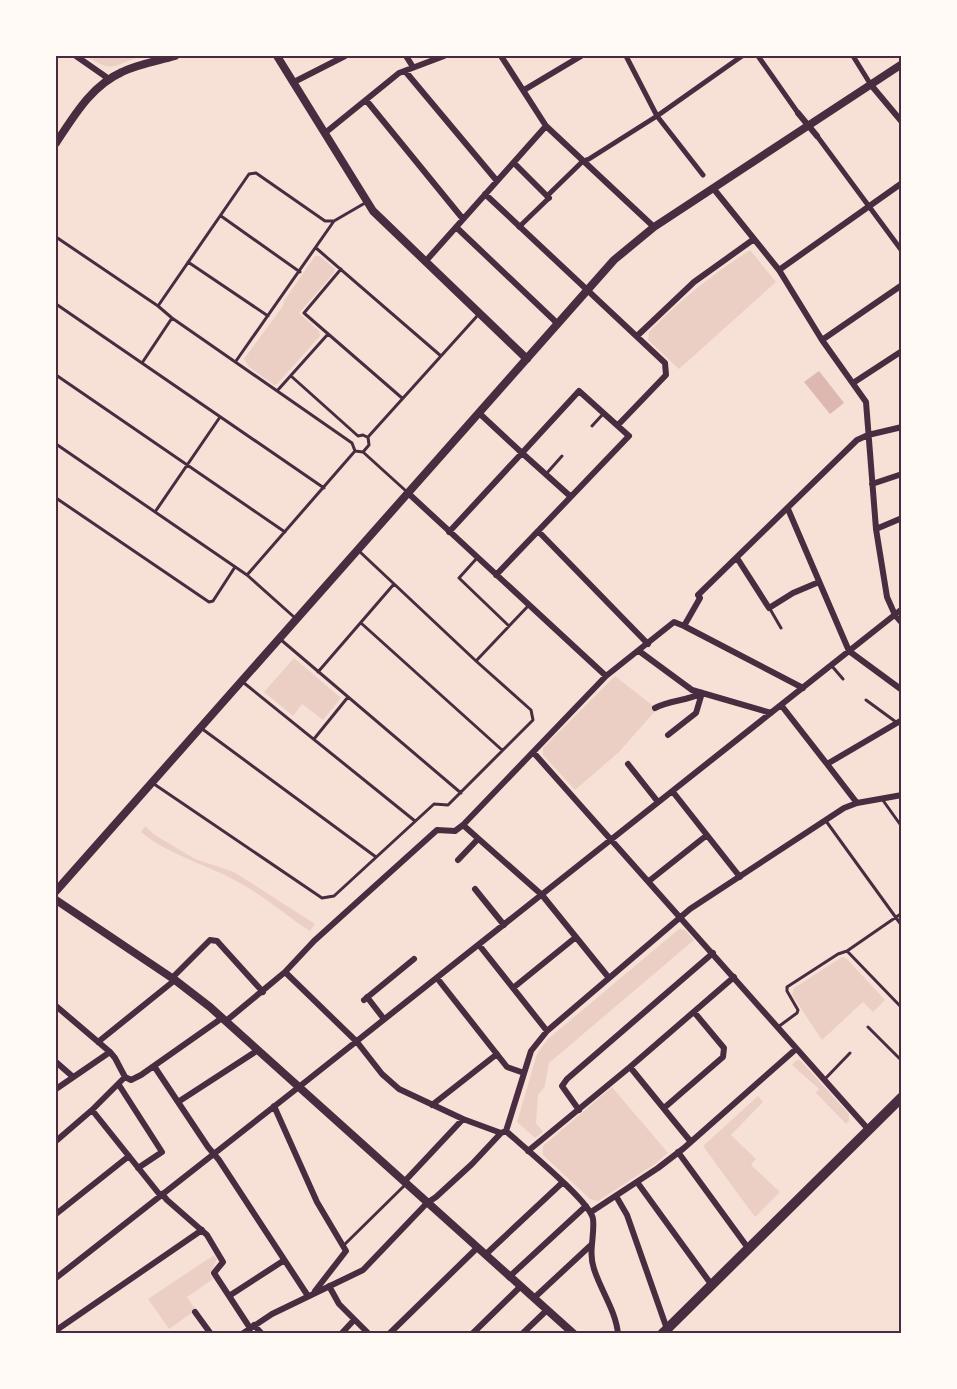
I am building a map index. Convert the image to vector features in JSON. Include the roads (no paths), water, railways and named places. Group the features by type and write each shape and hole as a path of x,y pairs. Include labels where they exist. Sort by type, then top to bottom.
{"main road":[{"path":"664,1331 902,1097"}],"street":[{"path":"76,56 110,79"},
{"path":"56,143 92,92 122,72 175,56"},
{"path":"277,56 378,217 527,359"},
{"path":"294,82 345,56"},
{"path":"406,56 413,67"},
{"path":"325,133 399,73 444,56"},
{"path":"501,56 546,126 654,227"},
{"path":"562,56 567,64"},
{"path":"524,90 581,56"},
{"path":"626,56 657,116 703,175"},
{"path":"519,227 583,161 657,116 742,56"},
{"path":"758,56 902,251"},
{"path":"853,56 871,84 902,122"},
{"path":"56,891 614,260 654,227 902,64"},
{"path":"405,71 497,181"},
{"path":"366,100 463,219"},
{"path":"425,262 546,126"},
{"path":"514,163 548,197"},
{"path":"779,270 902,183"},
{"path":"713,188 779,270 822,340 866,402 876,529 887,597 895,615 902,623"},
{"path":"485,195 665,363 666,375 618,425"},
{"path":"456,227 557,323"},
{"path":"637,336 694,282 754,239"},
{"path":"822,340 902,285"},
{"path":"853,383 902,351"},
{"path":"449,532 579,391 629,435 496,575"},
{"path":"479,413 570,496"},
{"path":"684,627 700,598 698,595 857,440 902,427"},
{"path":"872,484 902,474"},
{"path":"408,493 606,676"},
{"path":"788,509 849,651 902,690"},
{"path":"876,529 902,519"},
{"path":"538,531 648,644"},
{"path":"737,558 769,608 793,593 819,582"},
{"path":"56,1278 902,609"},
{"path":"56,1006 116,1058 125,1077 131,1080 154,1066 263,992 314,941 437,830 455,831 463,825 606,676 674,622 803,688"},
{"path":"639,651 692,690 771,713"},
{"path":"655,708 702,693"},
{"path":"669,735 696,713 702,693"},
{"path":"781,705 857,803"},
{"path":"827,764 899,721"},
{"path":"533,752 868,1129"},
{"path":"628,764 658,802"},
{"path":"673,792 740,877"},
{"path":"242,1334 310,1295 363,1270 427,1203 472,1164 503,1132 531,1051 547,1031 681,917 825,820 857,803 902,795"},
{"path":"463,825 542,895 609,978"},
{"path":"649,881 707,835"},
{"path":"458,860 478,839"},
{"path":"476,889 504,925"},
{"path":"56,900 173,979 224,1020 574,1334"},
{"path":"513,988 576,937"},
{"path":"98,1042 173,979 210,940 217,941 263,992"},
{"path":"479,945 547,1031"},
{"path":"579,1110 562,1086 567,1079 713,953"},
{"path":"384,1019 365,998 414,959"},
{"path":"285,972 357,1041 382,1074 399,1089 463,1119 503,1132 563,1182 586,1206 593,1219 591,1245 593,1268 603,1289 618,1334"},
{"path":"528,1151 734,977"},
{"path":"437,978 507,1067 524,1073"},
{"path":"664,1108 723,1056 724,1048 694,1012"},
{"path":"591,1212 637,1182 691,1142 796,1049"},
{"path":"178,1102 258,1050"},
{"path":"56,1089 110,1052"},
{"path":"432,1105 496,1054"},
{"path":"56,1062 72,1076"},
{"path":"154,1066 283,1260 310,1295"},
{"path":"630,1067 691,1142"},
{"path":"56,1141 125,1077"},
{"path":"119,1085 162,1152 138,1168"},
{"path":"274,1106 317,1202 346,1251 310,1295"},
{"path":"92,1110 166,1200 202,1230 224,1262 214,1273 252,1327 262,1334"},
{"path":"405,1183 463,1119"},
{"path":"678,1152 748,1248"},
{"path":"56,1214 129,1156"},
{"path":"485,1255 563,1182"},
{"path":"637,1182 711,1284"},
{"path":"616,1196 627,1215 664,1331"},
{"path":"509,1277 586,1206"},
{"path":"58,1330 202,1230"},
{"path":"534,1298 591,1245"},
{"path":"389,1334 477,1248"},
{"path":"229,1296 283,1260"},
{"path":"329,1286 339,1304 369,1334"},
{"path":"472,1334 520,1287"},
{"path":"522,1334 547,1310"},
{"path":"195,1312 211,1334"},
{"path":"341,1334 354,1320"}],"lane":[{"path":"158,306 249,174 256,173 325,221 334,221"},
{"path":"236,362 334,221 367,202"},
{"path":"221,216 300,272"},
{"path":"56,237 352,443 355,451"},
{"path":"316,248 441,356"},
{"path":"188,262 268,316"},
{"path":"341,269 304,313 402,398"},
{"path":"56,304 324,488"},
{"path":"363,452 369,445 368,437 479,313"},
{"path":"142,363 172,318"},
{"path":"277,391 328,334"},
{"path":"56,375 285,532"},
{"path":"291,376 358,436"},
{"path":"592,426 603,414"},
{"path":"155,512 220,417"},
{"path":"352,443 358,436 368,437"},
{"path":"56,444 247,575 297,620"},
{"path":"247,575 355,451"},
{"path":"355,451 363,452 408,493"},
{"path":"546,474 562,456"},
{"path":"56,498 209,602 213,601 235,567"},
{"path":"151,782 322,898 334,896 434,804 448,806 533,720 531,710 476,662 358,550"},
{"path":"477,558 459,578 509,626"},
{"path":"318,672 394,584"},
{"path":"476,662 529,605"},
{"path":"769,608 781,628"},
{"path":"361,622 503,750"},
{"path":"280,639 461,793"},
{"path":"831,665 843,679"},
{"path":"243,681 415,821"},
{"path":"314,740 348,697"},
{"path":"866,700 899,721"},
{"path":"201,728 376,858"},
{"path":"882,798 902,827"},
{"path":"825,820 902,926"},
{"path":"778,1027 798,1010 787,991 788,987 838,954 847,951 902,913"},
{"path":"847,951 902,1008"},
{"path":"868,1027 902,1061"},
{"path":"824,1080 850,1053"},
{"path":"343,1246 405,1183"}]}
